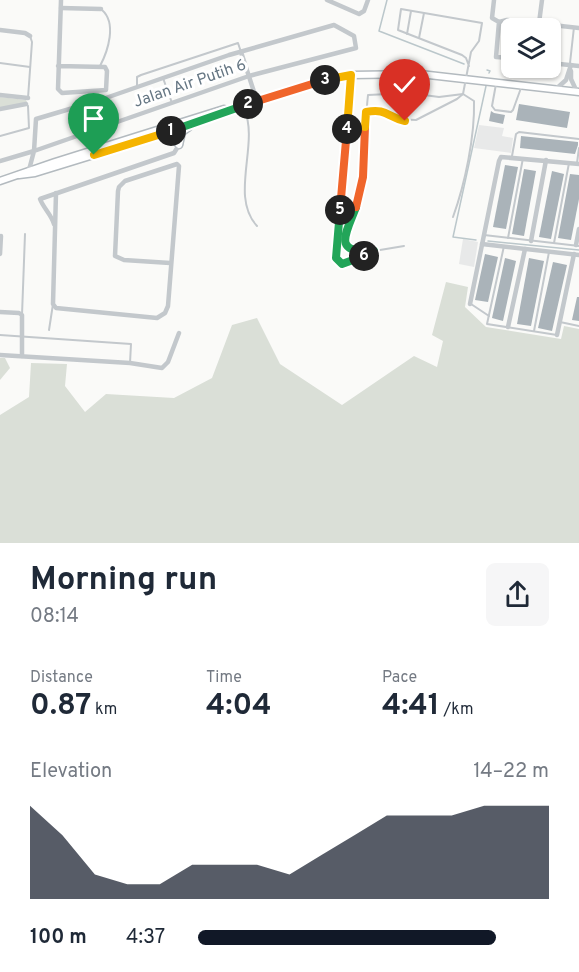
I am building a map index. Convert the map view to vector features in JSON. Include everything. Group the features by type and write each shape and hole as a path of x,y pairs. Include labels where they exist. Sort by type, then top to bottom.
{"main road":[{"path":"19,175 35,173 175,130 257,101 322,81 351,75 410,73 578,92"},
{"path":"0,181 232,106 242,106"},
{"path":"153,136 168,136 179,144 182,132 197,122"},
{"path":"175,130 179,123"},
{"path":"168,126 175,130"}],"street":[{"path":"60,0 58,89 63,93 125,91"},
{"path":"327,0 359,14 364,11 368,0"},
{"path":"494,0 492,18 499,22 496,57 501,57"},
{"path":"540,18 542,0"},
{"path":"61,8 101,9"},
{"name":"Jalan Air Putih 6","path":"0,161 249,76 356,48 354,36 334,25 241,52"},
{"path":"561,26 576,28"},
{"path":"0,30 25,33 30,36"},
{"path":"29,170 34,151 36,119 100,100 241,52 257,101"},
{"path":"561,64 579,66"},
{"path":"556,89 566,80 571,65"},
{"path":"571,65 571,79 578,92"},
{"path":"58,66 100,66 106,69 106,90"},
{"path":"0,95 28,98"},
{"path":"0,109 26,104"},
{"path":"54,227 51,216 40,199 174,153 179,144 175,130"},
{"path":"471,304 501,157 512,156 578,164"},
{"path":"531,241 546,160"},
{"path":"56,194 52,304 56,308 160,317 165,313 168,306 179,169 177,164 125,181 118,191 116,256 124,260 170,263"},
{"path":"577,245 579,229"},
{"path":"0,254 1,236"},
{"path":"482,244 576,254 557,335"},
{"path":"508,327 525,249"},
{"path":"0,312 22,315 22,356"},
{"path":"0,355 130,363 162,368 165,366 179,333"}],"lane":[{"path":"345,8 347,0"},
{"path":"100,66 108,52 109,26 106,13 101,9"},
{"path":"366,112 383,111 397,119 416,120 451,103 463,94 469,66 471,52 479,40 482,23 401,9 398,30 462,55 469,66"},
{"path":"407,34 411,11"},
{"path":"419,38 424,13"},
{"path":"571,65 569,58 576,28"},
{"path":"28,98 32,42 30,36"},
{"path":"137,87 137,77 141,75 238,43 241,52"},
{"path":"462,55 471,52"},
{"path":"0,63 30,67"},
{"path":"351,75 336,258 339,262 347,264 374,251"},
{"path":"163,78 172,103"},
{"path":"497,82 493,108 510,112 515,108 522,85"},
{"path":"404,246 374,251 353,251 345,241 363,177 368,95 409,93 439,97 463,94 474,101 466,165 453,217"},
{"path":"100,100 109,125"},
{"path":"0,136 28,128 28,106 26,104"},
{"path":"242,106 249,125 245,188 249,217 256,226"},
{"path":"512,156 516,134 519,132 579,139"},
{"path":"578,164 579,148"},
{"path":"508,238 523,158"},
{"path":"555,243 569,163"},
{"path":"22,315 25,234"},
{"path":"484,235 577,245"},
{"path":"504,246 487,324 557,335"},
{"path":"534,331 549,251"},
{"path":"49,330 52,304"},
{"path":"471,304 489,316"},
{"path":"560,322 579,326"},
{"path":"0,335 131,344 130,363"}],"shaded area":[{"path":"0,97 26,100 27,102 0,108"},
{"path":"479,125 504,128 502,136 513,138 511,153 474,148"},
{"path":"463,239 478,242 474,267 459,264"},
{"path":"446,282 468,287 465,307 486,327 561,339 564,326 579,329 579,543 0,543 0,415 29,397 31,363 67,364 65,386 85,412 106,394 174,398 212,378 232,325 257,318 280,364 342,405 414,356 437,367 443,341 432,335"},
{"path":"0,358 5,358 10,368 0,380"}],"building":[{"path":"519,104 570,112 567,128 516,120"},
{"path":"491,111 505,115 503,124 489,121"},
{"path":"521,136 578,142 578,145 575,154 520,148"},
{"path":"505,165 518,167 506,229 493,227"},
{"path":"524,169 536,171 524,236 512,234"},
{"path":"552,171 564,174 551,239 539,237"},
{"path":"570,174 579,175 579,199 571,240 558,238"},
{"path":"485,254 498,257 488,302 475,300"},
{"path":"505,258 516,261 503,321 492,318"},
{"path":"529,258 544,261 531,326 517,324"},
{"path":"553,262 567,265 552,331 538,328"},
{"path":"577,297 579,297 579,321 572,320"}],"waterway":[{"path":"387,0 379,31 464,64"},
{"path":"487,70 490,71 489,73"},
{"path":"476,240 453,237 486,86"},
{"path":"488,241 579,250"}],"route":[{"path":"94,155 257,101 322,81 351,75 336,258 342,264 347,264 374,251 353,251 345,241 363,177 366,112 383,111 405,121"}]}
